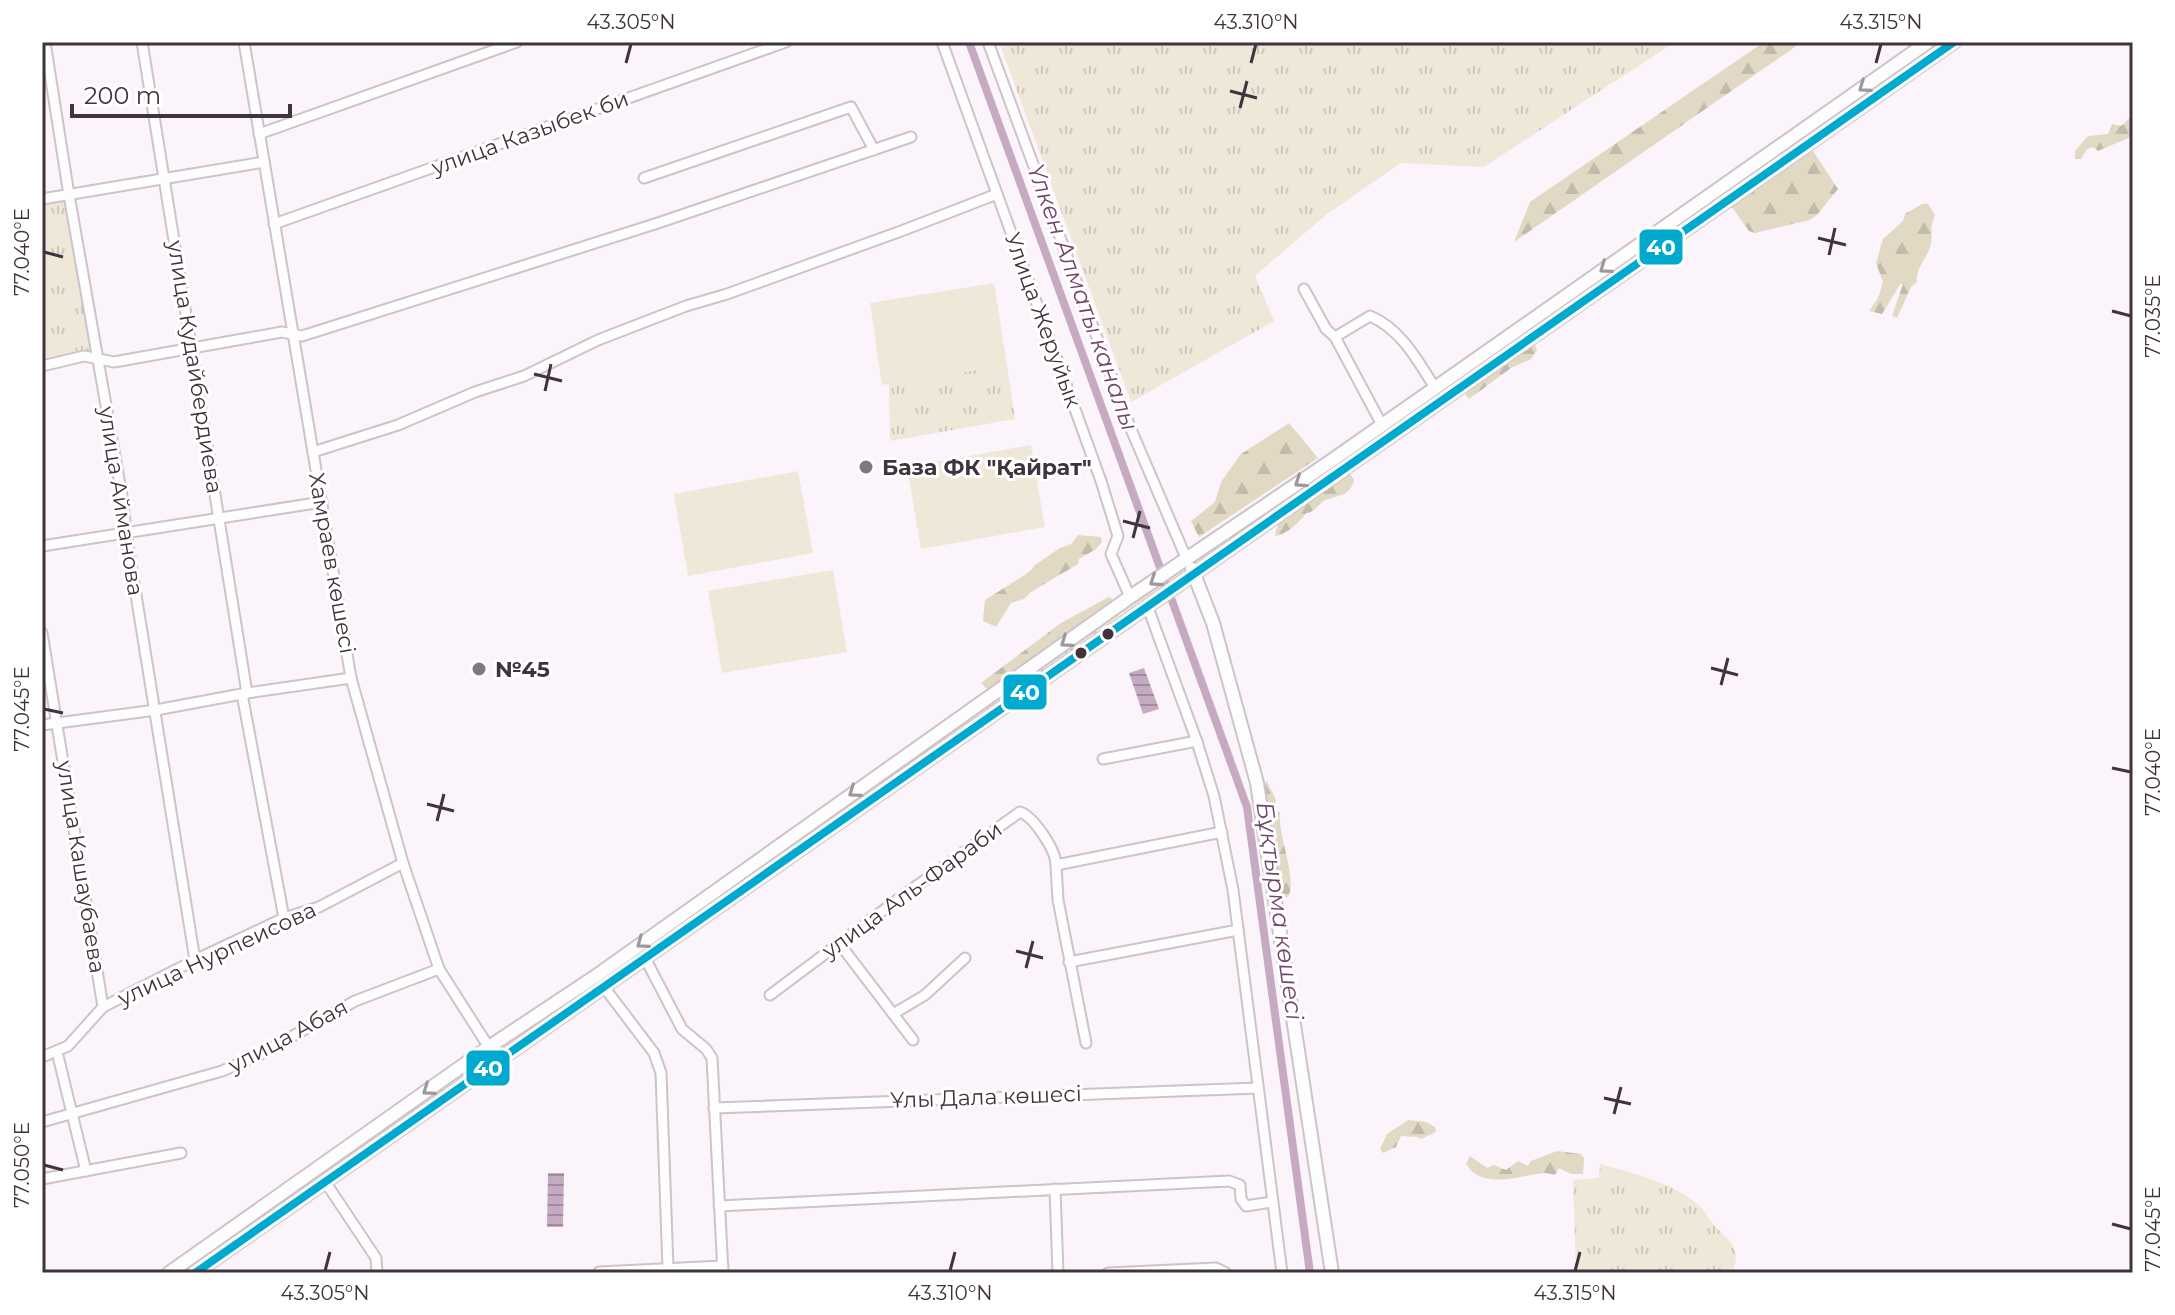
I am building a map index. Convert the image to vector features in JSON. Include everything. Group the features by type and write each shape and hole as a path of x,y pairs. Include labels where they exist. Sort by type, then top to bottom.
{"main road":[{"path":"195,1273 1194,574 1382,425 1435,388 1495,354 1928,42"},
{"path":"169,1273 489,1047 596,976 1130,597 1334,466 1954,42"},
{"path":"1183,562 1194,574 1213,623 1257,783 1332,1273"},
{"path":"689,909 697,921"},
{"path":"596,976 604,987"}],"street":[{"name":"улица Айманова","path":"45,42 123,502 195,960"},
{"name":"улица Кудайбердиева","path":"142,42 220,519 245,693 284,918"},
{"name":"Хамраев көшесі","path":"244,42 351,678 403,863 439,969 497,1060"},
{"path":"259,134 517,42"},
{"name":"улица Казыбек би","path":"274,224 756,47 786,42"},
{"name":"Улица Жеруйык","path":"942,42 1101,481 1118,536 1111,554 1130,597"},
{"path":"988,42 1183,562"},
{"path":"644,178 851,107 874,150"},
{"path":"42,366 84,356 114,362 282,332 302,336 911,137"},
{"path":"42,199 264,162"},
{"path":"313,452 398,425 475,392 524,376 598,340 686,306 727,294 997,194"},
{"path":"1304,289 1326,329 1335,337 1382,425"},
{"path":"1335,337 1366,316 1377,318 1408,346 1435,388"},
{"path":"42,546 322,502"},
{"path":"1150,602 1197,741 1222,832 1238,930 1282,1273"},
{"name":"улица Кашаубаева","path":"42,633 103,1007"},
{"path":"42,725 351,678"},
{"path":"1103,759 1197,741"},
{"name":"улица Аль-Фараби","path":"770,995 1020,812 1028,815 1049,844 1056,865"},
{"path":"1086,1043 1058,900 1056,865 1222,832"},
{"name":"улица Нурпеисова","path":"42,1057 68,1046 103,1007 284,918 319,907 403,863"},
{"path":"1069,962 1238,930"},
{"path":"839,943 913,1040"},
{"path":"599,1272 723,1269 712,1058 682,1029 645,958"},
{"path":"893,1014 925,995 965,958"},
{"name":"улица Абая","path":"42,1122 222,1071 259,1055 355,1001 439,969"},
{"path":"604,987 654,1053 661,1073 668,1268"},
{"path":"57,1052 86,1171"},
{"name":"Ұлы Дала көшесі","path":"714,1108 1258,1088"},
{"path":"42,1179 181,1153"},
{"path":"324,1180 376,1258 377,1273"},
{"path":"719,1206 1229,1181 1240,1185 1241,1199 1246,1206 1272,1202"},
{"path":"1055,1189 1058,1273"},
{"path":"1108,1273 1216,1268 1226,1273"}],"green space":[{"path":"999,42 1675,42 1484,167 1401,163 1327,214 1255,276 1274,321 1131,402"},
{"path":"1764,42 1802,42 1514,242 1530,202"},
{"path":"1936,42 1946,42 1503,350 1499,349"},
{"path":"2133,115 2133,136 2098,151 2093,147 2087,149 2081,159 2075,159 2075,151 2088,136 2108,134 2112,124 2121,126"},
{"path":"1811,148 1838,189 1810,220 1755,233 1749,231 1731,206"},
{"path":"69,195 97,359 42,366 42,199"},
{"path":"1928,204 1935,215 1930,248 1918,272 1917,282 1911,287 1897,318 1892,316 1901,283 1882,314 1869,311 1878,298 1883,282 1876,263 1883,239 1903,221 1905,214"},
{"path":"994,283 1007,365 882,385 870,303"},
{"path":"1531,344 1537,350 1531,359 1511,368 1469,399 1467,390"},
{"path":"1007,365 1015,419 890,441 889,384"},
{"path":"1289,423 1318,458 1199,537 1191,521 1215,502 1221,482 1241,454"},
{"path":"1031,445 1045,527 921,549 907,467"},
{"path":"1327,470 1326,474 1125,615 1121,610"},
{"path":"798,471 813,553 688,576 674,494"},
{"path":"1345,474 1351,475 1354,480 1347,492 1325,500 1288,531 1275,536 1285,515"},
{"path":"1078,535 1101,537 1102,542 1079,559 1078,564 1024,599 1011,603 996,627 983,621 985,600 1060,548 1071,544"},
{"path":"833,570 847,652 722,673 708,591"},
{"path":"1109,597 1116,601 996,690 988,690 981,683 1061,623"},
{"path":"1118,613 1121,617 698,912 700,907"},
{"path":"1267,781 1280,813 1291,879 1288,897 1282,897 1280,890 1269,813 1262,787"},
{"path":"486,1056 488,1059 485,1062 182,1273 175,1273"},
{"path":"1408,1120 1426,1122 1435,1127 1436,1132 1421,1139 1401,1136 1396,1147 1383,1153 1380,1149 1387,1134"},
{"path":"1557,1151 1581,1154 1584,1158 1583,1174 1571,1174 1559,1168 1555,1175 1546,1173 1492,1179 1473,1172 1466,1164 1470,1156 1487,1168 1494,1165 1506,1170 1518,1161 1528,1166 1531,1161"},
{"path":"1600,1164 1665,1185 1699,1205 1733,1246 1736,1257 1732,1273 1576,1273 1573,1180 1599,1178"}],"shaded area":[{"path":"1144,668 1159,709 1143,714 1129,673"},
{"path":"548,1173 564,1173 563,1227 547,1227"}],"waterway":[{"name":"Бұқтырма көшесі","path":"969,42 1247,807 1310,1273"}],"transit line":[{"name":"40","path":"195,1273 1954,42"}],"place":[{"name":"База ФК \"Қайрат\"","path":"866,467"},
{"name":"№45","path":"479,669"}],"water label":[{"name":"Үлкен Алматы каналы","path":"1083,297"}]}
